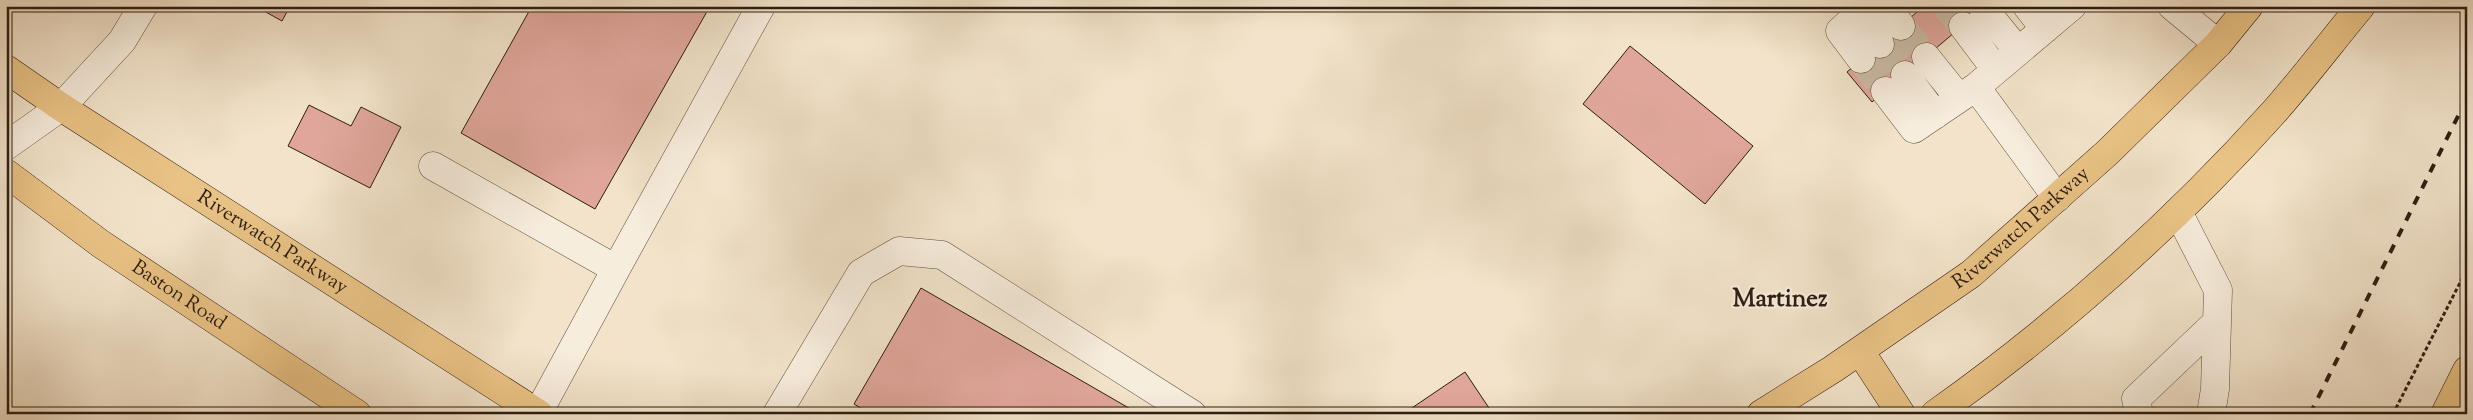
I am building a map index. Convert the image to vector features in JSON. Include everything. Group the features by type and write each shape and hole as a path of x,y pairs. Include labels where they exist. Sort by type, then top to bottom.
{"main road":[{"name":"Riverwatch Parkway","path":"1761,414 1860,351 1971,274 2108,152 2218,44 2249,6"},
{"path":"1936,414 2022,348 2119,268 2178,212 2274,111 2361,6"},
{"name":"Riverwatch Parkway","path":"6,69 61,107 539,413"},
{"name":"Baston Road","path":"6,173 100,244 357,414"},
{"path":"1860,351 1901,414"},
{"path":"2445,414 2467,370"}],"street":[{"path":"6,146 61,107 122,41 143,6"},
{"path":"539,413 761,6"},
{"path":"2027,6 2045,28"},
{"path":"1895,83 1914,130 1977,85 2072,6"},
{"path":"2172,6 2218,44"},
{"path":"1983,8 2018,51"},
{"path":"1863,10 1840,31 1871,51"},
{"path":"1963,26 1977,85 2057,198"},
{"path":"1926,57 1977,85"},
{"path":"433,166 616,269"},
{"path":"2178,212 2218,290 2215,389 2210,414"},
{"path":"777,414 861,273 899,251 942,255 1190,412"},
{"path":"2139,414 2136,399 2217,322"}],"path":[{"path":"2393,414 2467,270"}],"building":[{"path":"255,6 290,6 282,21"},
{"path":"532,6 706,6 709,8 595,209 461,133"},
{"path":"1924,6 1986,6 1872,102 1847,72"},
{"path":"1630,46 1753,146 1705,204 1583,104"},
{"path":"309,105 351,126 361,107 401,127 370,188 288,146"},
{"path":"921,288 1134,411 1133,414 871,414 854,404"},
{"path":"1465,372 1493,414 1403,414"},
{"path":"54,409 63,414 52,414"}],"tunnel":[{"path":"1945,6 1963,26"},
{"path":"1901,26 1926,57"},
{"path":"1880,44 1905,75"},
{"path":"1861,59 1885,91"}],"railway":[{"path":"2310,414 2467,98"}],"district":[{"name":"Martinez","path":"1780,300"}]}
